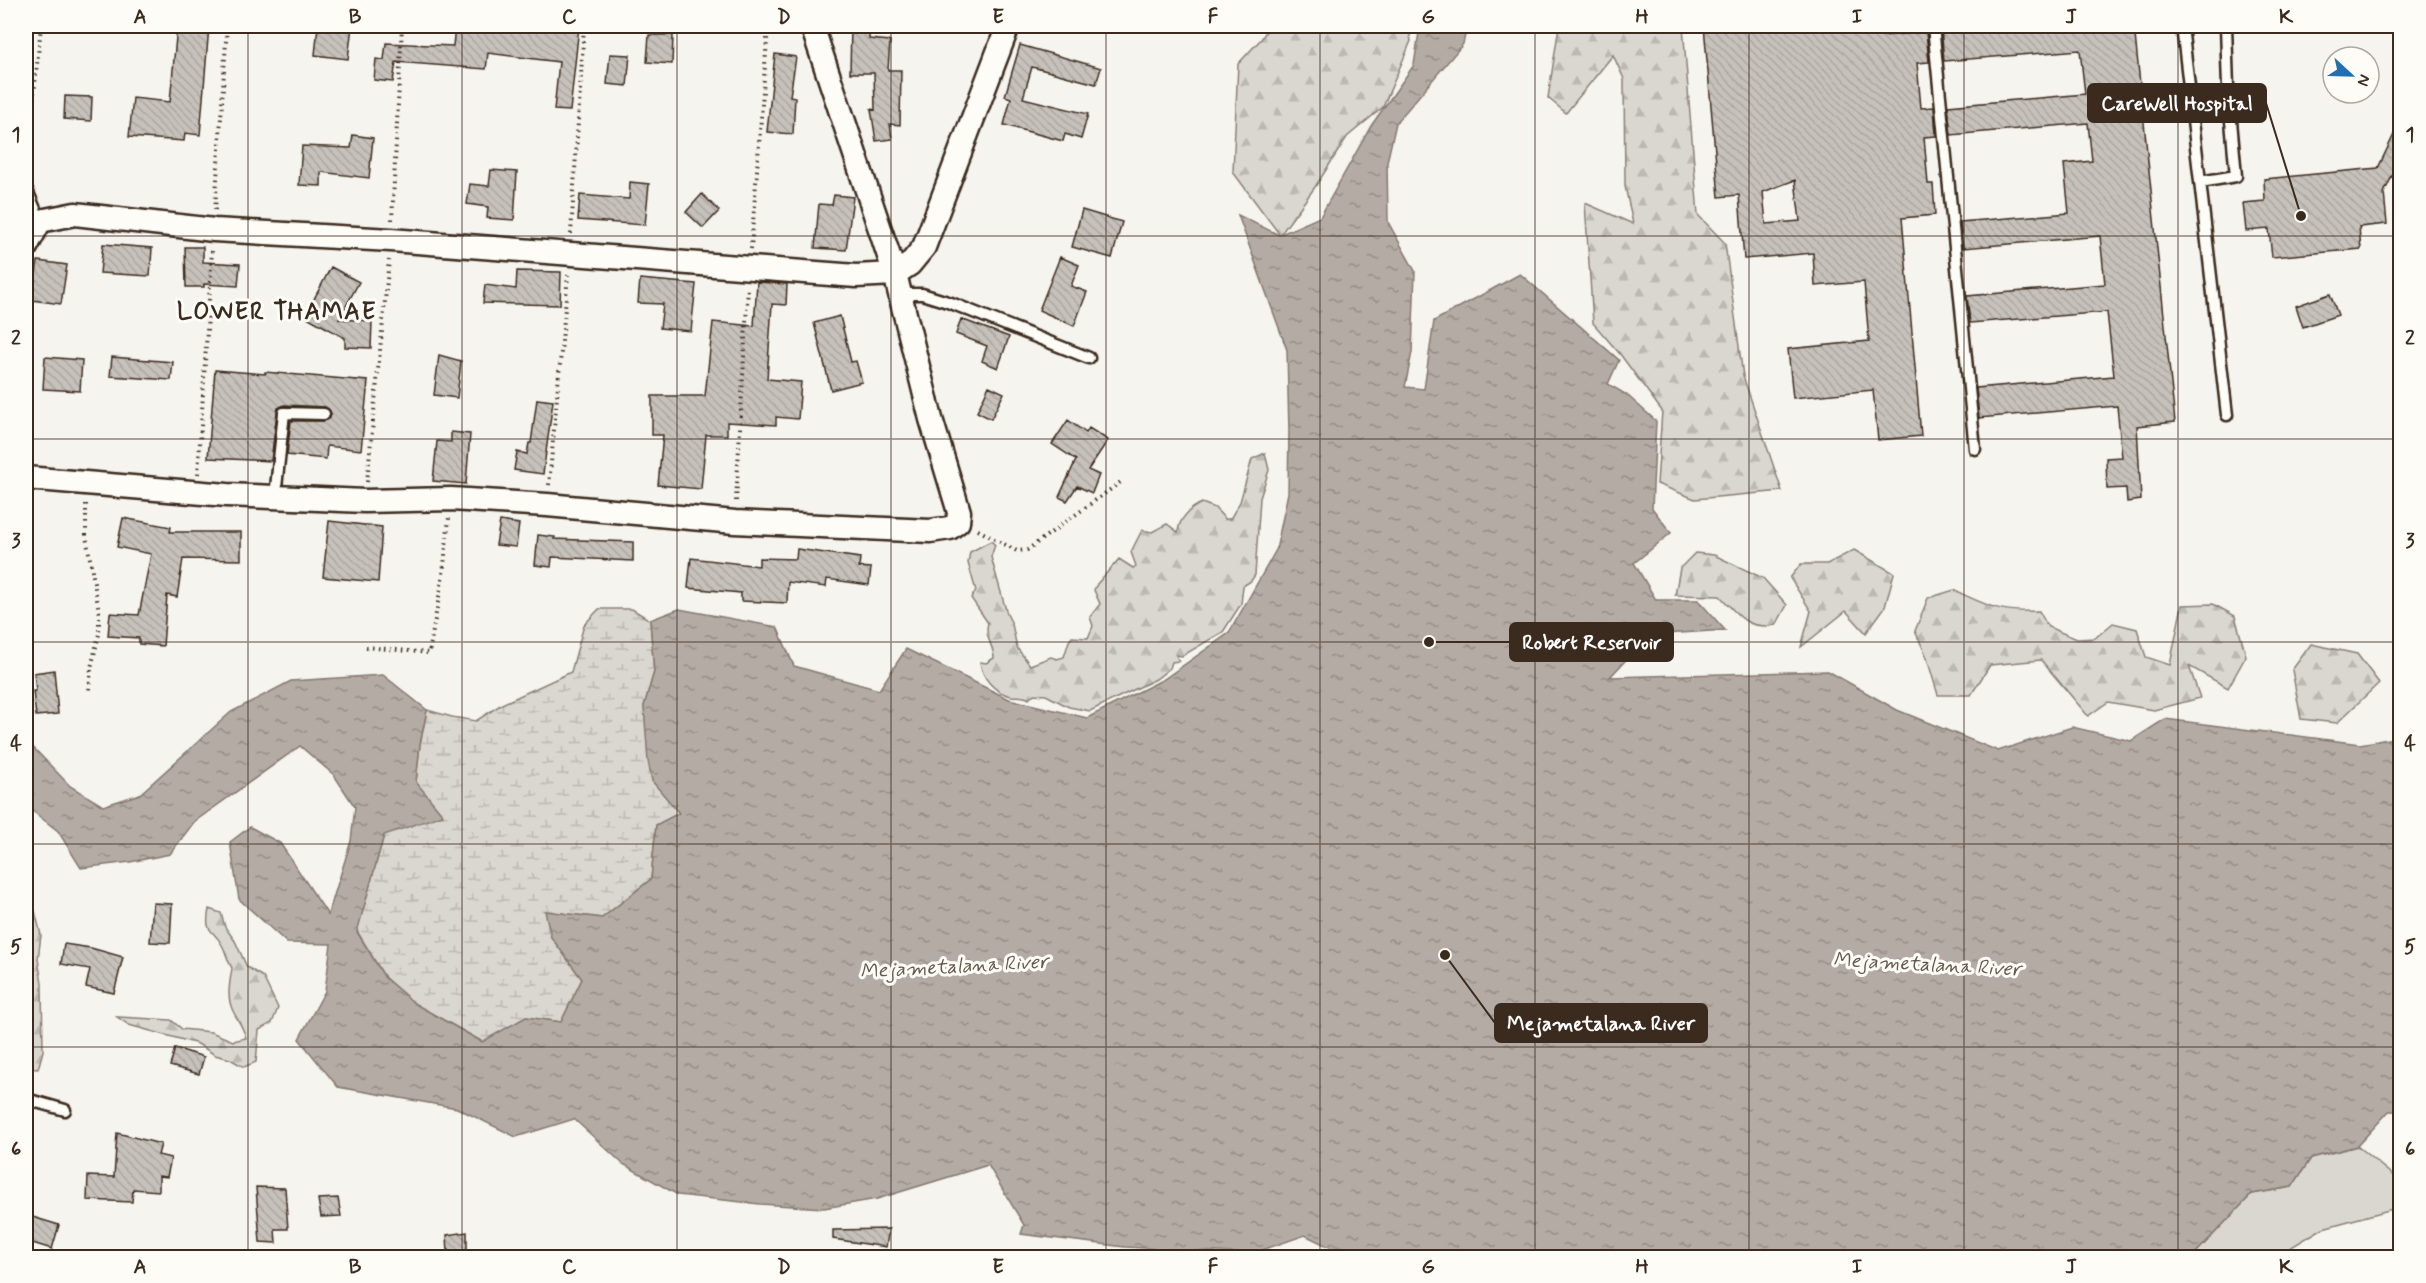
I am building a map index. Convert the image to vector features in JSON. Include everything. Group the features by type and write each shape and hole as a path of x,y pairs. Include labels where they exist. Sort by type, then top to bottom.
{"street":[{"path":"26,478 197,493 365,501 451,500 548,505 735,522 930,531 950,528 958,522 959,512 931,419 898,284 813,26"},
{"path":"898,284 924,247 1008,26"},
{"path":"26,247 40,221 75,214 214,230 392,240 856,276 898,284"}],"lane":[{"path":"1933,26 1975,449"},
{"path":"2182,26 2227,415"},
{"path":"2200,182 2236,176 2228,88 2226,26"},
{"path":"26,188 40,221"},
{"path":"898,284 1089,358"},
{"path":"275,497 284,413 324,414"},
{"path":"26,1099 65,1110"}],"path":[{"path":"26,171 41,26"},
{"path":"197,493 227,26"},
{"path":"958,522 985,533 1017,551 1027,550 1122,481"},
{"path":"87,482 86,536 99,611 99,634 91,668 89,692"},
{"path":"366,647 429,653 443,574 451,500"}],"green space":[{"path":"1269,26 1408,26 1411,41 1383,107 1347,137 1315,187 1280,235 1233,172 1238,64 1262,38"},
{"path":"1559,26 1683,26 1698,215 1725,243 1743,376 1782,491 1695,499 1657,484 1662,411 1620,354 1593,323 1585,203 1633,224 1625,186 1624,79 1613,55 1566,113 1548,98"},
{"path":"1265,453 1269,470 1260,498 1255,575 1243,586 1241,604 1223,632 1182,656 1176,655 1179,661 1172,662 1170,668 1156,679 1090,711 1069,707 1046,695 1034,694 1029,699 1011,696 990,684 983,674 980,662 986,663 994,658 994,654 987,633 988,623 971,598 976,591 968,563 970,552 991,541 995,545 991,557 1007,614 1012,624 1017,648 1030,665 1051,657 1057,659 1064,657 1072,637 1088,638 1093,626 1090,617 1100,604 1094,590 1097,584 1119,559 1133,568 1136,566 1131,552 1142,530 1152,532 1167,524 1178,532 1180,523 1186,515 1202,503 1215,508 1225,519 1230,519 1240,502 1252,459"},
{"path":"1854,550 1894,573 1885,607 1866,633 1846,611 1801,647 1811,611 1790,578 1801,564 1827,564"},
{"path":"1695,553 1714,555 1763,578 1787,605 1776,625 1758,625 1744,620 1720,596 1675,595 1680,568"},
{"path":"1954,590 1995,607 2014,611 2039,611 2048,627 2077,639 2095,638 2113,623 2137,629 2146,657 2170,665 2182,605 2213,604 2235,616 2246,656 2228,688 2189,666 2200,698 2154,710 2108,702 2088,716 2041,660 1990,665 1971,695 1938,695 1926,655 1915,631 1928,598"},
{"path":"599,609 632,609 650,620 654,672 644,706 652,781 680,813 656,825 651,879 602,918 546,911 551,937 582,979 561,1022 526,1017 483,1042 415,1004 385,978 357,931 384,835 416,782 427,710 476,721 502,704 571,672 584,625"},
{"path":"2311,644 2357,654 2379,683 2337,723 2301,719 2292,670"},
{"path":"26,905 35,911 41,935 38,959 42,983 43,1051 38,1069 26,1068"},
{"path":"209,909 221,913 225,927 235,941 247,967 263,977 278,1008 272,1023 259,1030 256,1062 244,1067 230,1059 215,1055 198,1044 129,1025 117,1017 171,1020 182,1029 211,1032 233,1041 246,1038 230,1000 232,968 222,945 210,930"},
{"path":"2357,1146 2395,1177 2400,1177 2400,1207 2323,1228 2275,1257 2191,1258 2252,1194 2292,1187 2311,1158"}],"water":[{"path":"1420,26 1467,26 1463,44 1396,123 1387,162 1388,222 1415,271 1412,352 1405,387 1424,389 1434,321 1520,274 1619,360 1608,384 1627,395 1656,421 1652,508 1671,533 1634,563 1656,600 1698,600 1725,630 1649,635 1610,677 1828,671 1897,710 1998,751 2072,727 2131,741 2165,719 2360,744 2400,737 2400,1111 2389,1111 2357,1146 2311,1158 2292,1187 2252,1194 2191,1258 1352,1258 1305,1235 1251,1254 1125,1247 1021,1234 1024,1225 988,1165 877,1199 824,1208 678,1195 623,1164 574,1119 516,1137 457,1108 338,1087 299,1039 325,991 331,944 287,943 239,899 230,842 250,827 280,843 328,915 351,841 355,807 334,775 300,746 194,822 170,854 81,868 58,831 26,806 26,740 70,786 103,806 140,794 231,712 291,681 383,675 427,710 416,782 443,815 384,835 357,932 385,978 415,1004 482,1042 526,1017 561,1022 582,979 551,937 545,911 602,918 651,879 656,825 679,813 652,781 648,761 644,706 654,672 650,620 679,609 777,627 794,666 879,690 906,649 1009,699 1087,718 1164,679 1229,633 1276,550 1288,493 1287,350 1238,215 1279,235 1320,217 1371,126 1414,65"}],"building":[{"path":"177,26 209,26 200,135 185,133 184,141 129,137 133,98 170,102"},
{"path":"318,26 352,26 348,59 315,55"},
{"path":"455,26 563,28 563,26 579,26 570,111 554,110 559,62 488,53 486,69 396,62 393,82 374,80 376,59 384,60 386,43 453,46"},
{"path":"851,26 869,26 869,39 890,41 888,70 901,70 900,125 890,124 892,139 876,141 871,109 875,110 874,73 850,73"},
{"path":"1704,26 1882,26 1883,36 1926,32 1929,62 1917,63 1921,108 1934,107 1936,136 1924,137 1928,184 1933,184 1935,215 1902,218 1921,436 1878,440 1873,390 1793,398 1788,349 1869,341 1864,282 1815,286 1813,253 1744,259 1739,195 1719,197","holes":["1795,180 1800,221 1766,224 1763,192"]},
{"path":"2134,26 2175,422 2137,426 2141,500 2127,502 2126,488 2107,489 2106,458 2122,457 2117,406 1979,418 1976,388 2114,376 2107,312 1970,323 1967,296 2105,284 2100,236 1963,248 1960,222 2069,213 2064,164 2092,161 2088,123 1951,135 1948,106 2085,94 2080,50 1944,61 1941,28"},
{"path":"649,35 673,35 672,64 647,62"},
{"path":"1020,45 1101,68 1096,84 1032,67 1023,98 1088,114 1081,139 1065,134 1063,141 1004,125 1011,98 1005,96"},
{"path":"610,54 630,55 627,86 607,84"},
{"path":"775,54 796,57 790,96 795,97 793,134 767,132"},
{"path":"65,96 92,97 91,121 64,119"},
{"path":"2400,122 2400,159 2384,193 2387,224 2359,227 2361,249 2272,257 2269,229 2246,231 2243,203 2265,201 2264,179 2378,168"},
{"path":"353,135 373,138 369,178 321,172 321,186 299,185 302,146 351,148"},
{"path":"491,170 517,172 514,220 487,218 488,207 467,204 470,184 489,186"},
{"path":"630,182 649,184 645,225 578,220 580,195 629,199"},
{"path":"702,194 719,211 703,228 686,212"},
{"path":"834,195 853,197 846,250 815,248 819,204 832,205"},
{"path":"1082,210 1122,222 1112,258 1072,247"},
{"path":"103,244 152,248 150,276 100,273"},
{"path":"185,247 203,247 203,262 240,264 238,286 204,284 204,287 186,287"},
{"path":"1060,257 1079,265 1071,286 1087,292 1074,326 1039,310"},
{"path":"38,261 67,265 61,304 32,300"},
{"path":"331,267 359,282 339,319 372,321 371,348 345,347 345,338 305,316"},
{"path":"517,271 561,272 560,305 483,303 485,285 516,289"},
{"path":"640,279 696,284 691,331 660,328 663,304 638,303"},
{"path":"757,282 787,284 786,305 772,304 767,379 801,382 798,419 776,417 776,425 727,422 727,435 706,435 701,489 658,485 663,435 652,435 652,396 705,396 713,322 754,326"},
{"path":"2330,294 2338,315 2303,327 2296,306"},
{"path":"840,316 851,362 856,361 862,382 831,390 814,323"},
{"path":"961,319 1009,337 998,368 982,361 987,346 956,334"},
{"path":"439,355 461,361 457,398 434,395"},
{"path":"45,357 82,360 80,391 43,389"},
{"path":"112,357 173,362 171,380 110,376"},
{"path":"215,370 368,381 361,450 327,446 326,459 287,455 291,421 324,421 330,418 331,414 325,407 284,405 278,408 277,412 271,461 208,458"},
{"path":"989,386 1004,393 991,419 977,412"},
{"path":"537,399 553,401 543,474 514,470 517,452 527,454 529,443 531,443"},
{"path":"1068,420 1086,433 1089,428 1108,440 1088,470 1099,475 1092,493 1077,486 1067,501 1059,497 1076,460 1052,444"},
{"path":"451,432 470,434 466,484 433,481 437,441 451,442"},
{"path":"123,518 171,527 170,532 241,532 241,560 183,559 177,597 167,595 163,646 139,644 139,638 108,636 110,613 139,615 151,554 117,547"},
{"path":"329,521 382,527 378,582 323,577"},
{"path":"500,521 519,524 516,547 496,545"},
{"path":"538,535 555,537 554,539 633,542 633,561 552,557 551,567 535,565"},
{"path":"797,549 860,558 859,567 871,568 869,585 827,579 826,587 788,582 787,603 741,601 741,593 688,588 691,558 759,566 759,558 796,559"},
{"path":"54,670 58,714 36,716 33,691 36,691 34,673"},
{"path":"153,903 172,904 170,943 150,942"},
{"path":"64,944 91,948 123,957 114,993 86,987 90,969 61,964"},
{"path":"175,1048 204,1057 199,1074 170,1066"},
{"path":"117,1133 161,1144 158,1155 171,1158 167,1177 159,1176 159,1191 133,1189 132,1202 87,1200 88,1176 114,1177"},
{"path":"256,1187 285,1188 288,1229 275,1229 276,1243 260,1242"},
{"path":"338,1198 341,1216 321,1217 318,1199"},
{"path":"26,1215 59,1225 52,1249 26,1241"},
{"path":"889,1229 886,1247 833,1239 833,1230"},
{"path":"467,1232 467,1252 448,1253 447,1235"}],"place":[{"name":"CareWell Hospital","path":"2301,216"},
{"name":"Robert Reservoir","path":"1429,642"},
{"name":"Mejametalana River","path":"1445,955"}],"district":[{"name":"LOWER THAMAE","path":"277,312"}]}
